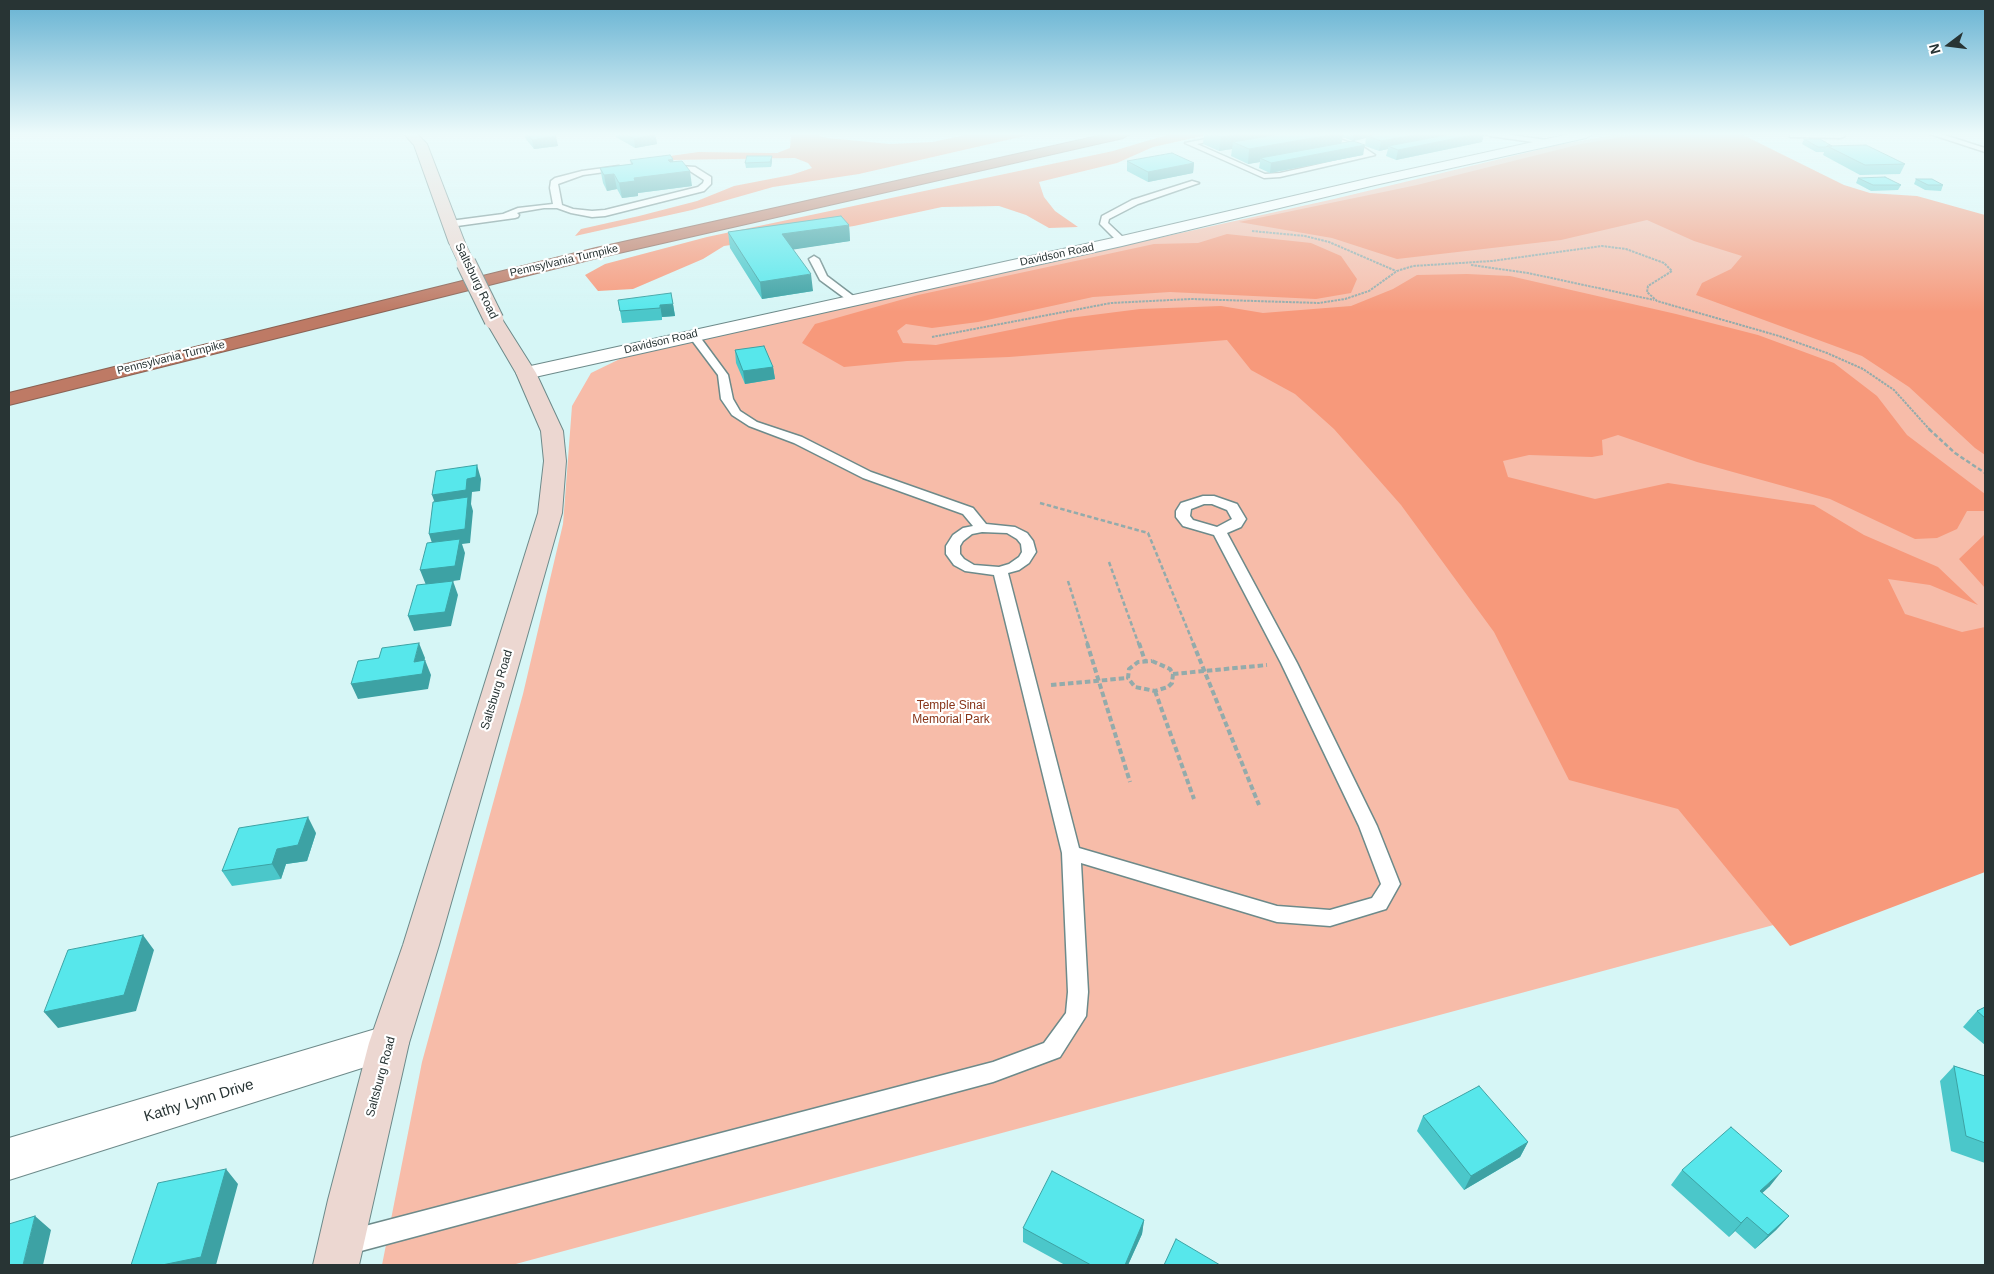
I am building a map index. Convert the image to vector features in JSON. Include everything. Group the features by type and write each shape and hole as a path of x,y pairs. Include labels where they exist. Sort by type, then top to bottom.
{"highway":[{"name":"Pennsylvania Turnpike","path":"9,385 569,248 816,193"},
{"name":"Pennsylvania Turnpike","path":"9,399 567,260 861,193"}],"main road":[{"name":"Saltsburg Road","path":"338,1255 389,1043 421,945 550,513 555,461 552,431 526,373 494,320 457,243 439,193"}],"street":[{"name":"Davidson Road","path":"526,373 1122,241 1326,193"},
{"name":"Kathy Lynn Drive","path":"9,1159 389,1043"}],"lane":[{"path":"555,193 558,206"},
{"path":"558,206 571,211 605,213 683,193"},
{"path":"1122,241 1104,224 1105,218 1135,202 1161,193"},
{"path":"450,224 507,214 525,215 550,211 558,206"},
{"path":"814,259 824,278 853,300"},
{"path":"693,335 723,375 727,399 736,413 754,424 798,440 867,475 968,512 982,528"},
{"path":"982,528 1010,530 1022,536 1028,544 1029,552 1024,560 1014,567 1000,571 970,568 959,562 953,554 953,546 958,538 968,531 982,528"},
{"path":"1071,853 1277,914 1330,918 1379,904 1392,884 1368,826 1289,663 1218,531"},
{"path":"338,1255 993,1072 1052,1050 1076,1016 1078,992 1071,853 1000,571"}],"path":[{"path":"1217,219 1242,230 1305,236 1329,242 1397,271"},
{"path":"932,337 1120,302 1191,299 1320,303 1345,299 1369,291 1397,271 1413,266 1466,264 1602,246 1626,249 1664,263 1672,271 1648,286 1647,292 1657,301"},
{"path":"1466,264 1528,273 1657,301 1779,336 1827,352 1863,369 1894,390 1943,443 1985,473"},
{"path":"1040,503 1148,532 1259,805"},
{"path":"1109,562 1145,661"},
{"path":"1068,581 1130,782"},
{"path":"1145,661 1165,665 1173,674 1172,683 1168,687 1155,691 1135,687 1128,678 1129,669 1138,662 1145,661"},
{"path":"1173,674 1289,663"},
{"path":"1028,687 1128,678"},
{"path":"1155,691 1194,799"}],"green space":[{"name":"Temple Sinai Memorial Park","path":"1357,193 1785,193 1985,360 1985,868 512,1265 382,1265 422,1062 523,694 563,524 572,406 591,373 626,356"}],"shaded area":[{"path":"716,193 750,193 692,210 575,236 581,229 697,201"},
{"path":"913,193 1043,193 1055,211 1078,227 1049,228 1026,215 999,206 942,207 854,226 724,246 703,259 633,289 598,291 585,275 605,264 707,237"},
{"path":"1376,193 1877,193 1917,196 1985,215 1985,455 1909,387 1862,356 1696,295 1702,283 1731,269 1742,256 1694,241 1647,220 1561,240 1397,259 1332,238 1239,222"},
{"path":"1227,234 1311,243 1341,256 1357,279 1351,293 1316,299 1170,292 1093,297 978,322 932,328 906,324 897,331 903,343 936,345 1069,318 1140,309 1221,306 1263,313 1351,306 1393,289 1417,275 1467,274 1510,276 1676,314 1758,335 1834,363 1877,396 1907,435 1985,494 1985,511 1967,511 1957,529 1937,538 1915,539 1830,499 1697,462 1618,435 1602,440 1603,455 1592,457 1529,455 1503,461 1508,477 1595,499 1668,483 1814,505 1864,535 1938,567 1978,605 1930,585 1888,579 1905,614 1962,632 1985,627 1985,872 1790,946 1678,809 1569,780 1494,632 1401,505 1334,429 1295,394 1251,370 1227,340 1009,357 907,361 844,367 802,343 815,324 918,295 1154,244 1198,243"},
{"path":"1985,534 1985,588 1959,559"}],"building":[{"path":"841,216 849,225 782,234 811,274 760,282 728,232"},
{"path":"671,293 673,304 660,305 660,308 620,311 618,300"},
{"path":"764,346 773,367 743,371 735,350"},
{"path":"477,465 476,477 467,479 466,490 432,495 436,471"},
{"path":"468,497 465,529 429,534 433,502"},
{"path":"460,539 455,566 420,570 427,543"},
{"path":"453,581 445,612 408,616 417,585"},
{"path":"419,643 414,662 425,660 422,674 351,684 358,661 379,658 382,648"},
{"path":"308,817 298,845 277,849 272,864 222,871 239,828"},
{"path":"143,935 124,995 44,1012 68,950"},
{"path":"1985,1007 1985,1018 1977,1011"},
{"path":"1954,1066 1985,1076 1985,1143 1966,1136"},
{"path":"1479,1086 1528,1142 1471,1176 1423,1116"},
{"path":"1731,1127 1782,1171 1760,1191 1789,1216 1768,1235 1747,1217 1741,1223 1682,1170"},
{"path":"226,1169 201,1257 162,1265 131,1265 158,1183"},
{"path":"1052,1171 1144,1220 1125,1265 1091,1265 1023,1228"},
{"path":"35,1216 23,1265 9,1265 9,1224"},
{"path":"1176,1239 1220,1265 1164,1265"}]}
